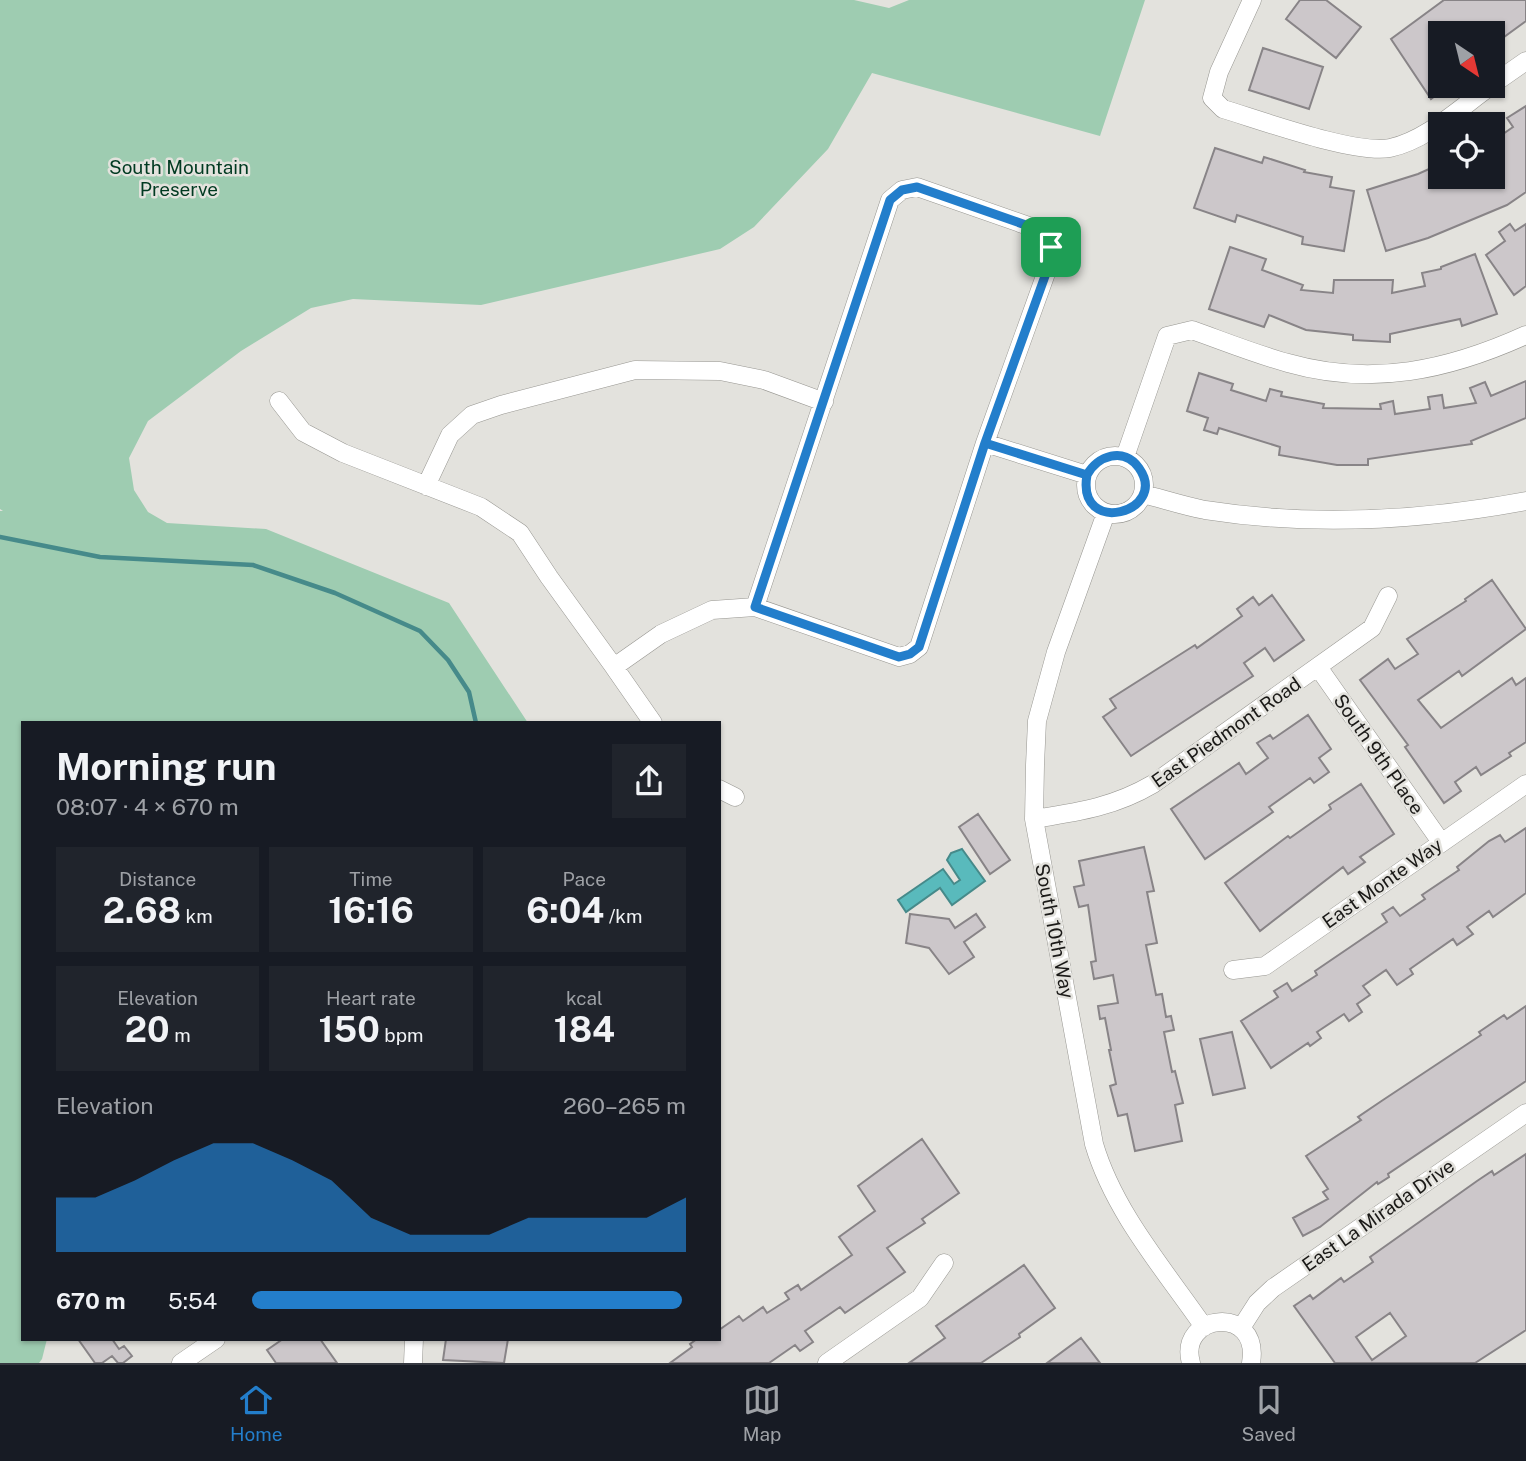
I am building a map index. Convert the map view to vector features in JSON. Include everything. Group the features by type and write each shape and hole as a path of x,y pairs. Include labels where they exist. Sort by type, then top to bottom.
{"street":[{"path":"1252,0 1219,72 1212,98 1223,109 1350,146 1389,148 1420,136 1474,98"},
{"path":"1505,76 1526,61"},
{"path":"614,667 661,634 712,610 755,607 899,657 910,654 919,647 985,443 1049,265 1051,247 1040,230 917,187 902,190 890,200 755,607"},
{"path":"1125,457 1167,337 1176,332 1192,330 1289,363 1327,370 1390,374 1453,364 1526,335"},
{"path":"426,486 450,435 472,415 514,401 635,370 720,371 764,380 824,402"},
{"path":"279,401 303,432 344,453 481,507 520,533 652,721"},
{"path":"985,443 1087,475"},
{"path":"1116,455 1125,457 1133,461 1143,476 1143,494 1138,502 1124,512 1106,513 1091,502 1085,485 1087,475 1098,460 1116,455"},
{"path":"1143,494 1205,509 1345,522 1438,516 1526,501"},
{"name":"South 10th Way","path":"1106,513 1056,652 1037,721 1034,819 1094,1144 1103,1174 1118,1202 1204,1327"},
{"name":"East Piedmont Road","path":"1034,819 1093,809 1128,799 1153,784 1372,628 1388,596"},
{"name":"South 9th Place","path":"1318,667 1441,842"},
{"name":"East Monte Way","path":"1233,970 1265,966 1526,783"},
{"name":"East La Mirada Drive","path":"1241,1328 1257,1303 1273,1288 1526,1113"},
{"path":"827,1363 920,1298 944,1263"},
{"path":"1191,1363 1192,1340 1204,1327 1219,1321 1241,1328 1251,1344 1251,1363"},
{"path":"181,1363 213,1341"},
{"path":"413,1363 414,1341"}],"green space":[{"name":"South Mountain Preserve","path":"0,0 854,0 889,8 909,0 1145,0 1100,136 872,73 828,149 754,227 720,249 481,305 353,299 311,308 241,351 148,421 129,458 134,490 148,512 167,523 266,529 449,603 527,721 21,721 21,1341 46,1341 39,1363 0,1363 0,511 3,511 0,509"}],"water":[{"path":"962,849 985,881 952,905 940,888 906,912 898,900 943,869 954,884 960,880 947,860 951,853"}],"building":[{"path":"1300,0 1326,0 1361,27 1336,58 1286,19"},
{"path":"1444,0 1526,0 1526,21 1505,36 1505,21 1428,21 1428,94 1391,39"},
{"path":"1263,48 1323,67 1309,109 1249,90"},
{"path":"1526,106 1526,192 1507,205 1428,238 1386,251 1367,190 1428,169 1428,189 1505,189 1505,133 1513,127 1507,118"},
{"path":"1215,148 1262,163 1264,157 1305,170 1304,172 1332,177 1330,187 1354,191 1344,251 1302,244 1303,237 1237,215 1235,222 1194,208"},
{"path":"1510,224 1515,231 1526,224 1526,286 1514,295 1486,255 1505,241 1499,232"},
{"path":"1230,247 1266,259 1262,270 1303,285 1301,290 1333,293 1334,280 1393,280 1392,293 1425,286 1422,273 1441,269 1475,254 1497,314 1462,326 1460,319 1390,334 1390,342 1353,340 1353,335 1306,330 1269,315 1264,327 1209,309"},
{"path":"1199,373 1233,384 1231,390 1266,401 1270,389 1282,392 1281,396 1324,404 1323,408 1381,409 1380,404 1393,401 1395,414 1430,409 1428,397 1442,395 1444,408 1476,403 1470,388 1485,382 1491,396 1526,381 1526,418 1471,441 1472,444 1368,459 1368,465 1337,465 1279,455 1280,447 1219,428 1217,434 1204,430 1208,418 1187,411"},
{"path":"1492,580 1526,629 1462,676 1459,671 1418,700 1441,728 1512,678 1516,685 1526,678 1526,742 1509,753 1511,756 1481,775 1476,767 1455,782 1461,791 1444,803 1405,747 1408,745 1360,680 1388,659 1395,669 1418,654 1407,639 1466,601 1465,599"},
{"path":"1272,595 1304,640 1274,661 1265,648 1244,663 1253,676 1131,756 1103,717 1116,708 1110,699 1195,645 1197,648 1242,616 1237,609 1253,597 1259,605"},
{"path":"1308,715 1331,749 1319,758 1329,772 1314,783 1310,778 1269,807 1273,812 1205,859 1171,809 1239,763 1246,774 1268,758 1257,743 1270,735 1273,739"},
{"path":"1361,784 1394,834 1360,857 1365,862 1348,874 1343,867 1260,931 1225,883 1288,836 1290,838 1331,809 1329,805"},
{"path":"978,814 1010,860 990,874 959,827"},
{"path":"1526,828 1526,893 1493,917 1489,911 1467,927 1473,934 1457,945 1453,939 1410,969 1413,974 1397,985 1386,970 1363,986 1370,995 1357,1004 1362,1012 1349,1021 1344,1014 1317,1032 1321,1038 1310,1046 1308,1043 1271,1068 1241,1021 1278,997 1274,991 1287,983 1292,991 1317,975 1315,971 1387,922 1382,914 1393,907 1400,916 1425,899 1422,895 1459,870 1457,867 1489,841 1500,835 1505,842"},
{"path":"1144,847 1154,891 1147,892 1157,943 1146,945 1156,995 1162,994 1166,1017 1171,1016 1174,1030 1164,1032 1172,1072 1175,1071 1183,1103 1175,1105 1182,1141 1135,1151 1127,1114 1118,1116 1110,1086 1116,1084 1111,1050 1105,1018 1100,1019 1098,1006 1118,1003 1113,975 1094,979 1091,962 1096,961 1088,905 1079,907 1074,887 1084,885 1079,861"},
{"path":"910,914 949,919 955,928 976,914 985,927 964,942 974,957 949,974 929,948 906,943"},
{"path":"1526,1006 1526,1081 1388,1174 1389,1177 1378,1184 1377,1182 1320,1227 1303,1236 1293,1218 1328,1199 1323,1192 1328,1189 1306,1156 1361,1120 1358,1117 1481,1035 1479,1032 1504,1015 1507,1019"},
{"path":"1232,1032 1245,1088 1213,1095 1200,1039"},
{"path":"922,1139 959,1193 922,1219 925,1223 887,1248 905,1272 845,1313 840,1307 805,1331 813,1342 800,1351 795,1345 769,1363 670,1363 692,1347 690,1344 694,1341 721,1341 721,1329 739,1316 743,1321 763,1307 767,1313 789,1299 785,1293 798,1285 801,1290 852,1255 839,1237 875,1211 858,1186"},
{"path":"1526,1154 1526,1330 1475,1363 1335,1363 1294,1306 1310,1295 1313,1299 1341,1278 1344,1282 1373,1262 1370,1257 1492,1171 1494,1175","holes":["1390,1313 1406,1336 1372,1360 1356,1337"]},
{"path":"1024,1265 1055,1308 1019,1334 1020,1337 981,1363 909,1363 945,1338 936,1326"},
{"path":"1081,1338 1100,1363 1047,1363"},
{"path":"79,1341 113,1341 119,1349 124,1346 132,1356 123,1363 118,1363 112,1356 102,1363 95,1363"},
{"path":"280,1341 321,1341 337,1363 276,1363 267,1350"},
{"path":"446,1341 508,1341 504,1363 443,1360"}],"waterway":[{"path":"0,537 100,557 253,565 335,593 420,631 448,660 469,692 476,721"}],"route":[{"path":"1051,247 1040,230 917,187 902,190 890,200 755,607 899,657 910,654 919,647 985,443 1087,475 1087,494 1091,502 1106,513 1124,512 1138,502 1143,494 1143,476 1133,461 1125,457 1116,455 1098,460 1087,475 1036,459 985,443 1049,265 1051,247"}]}
